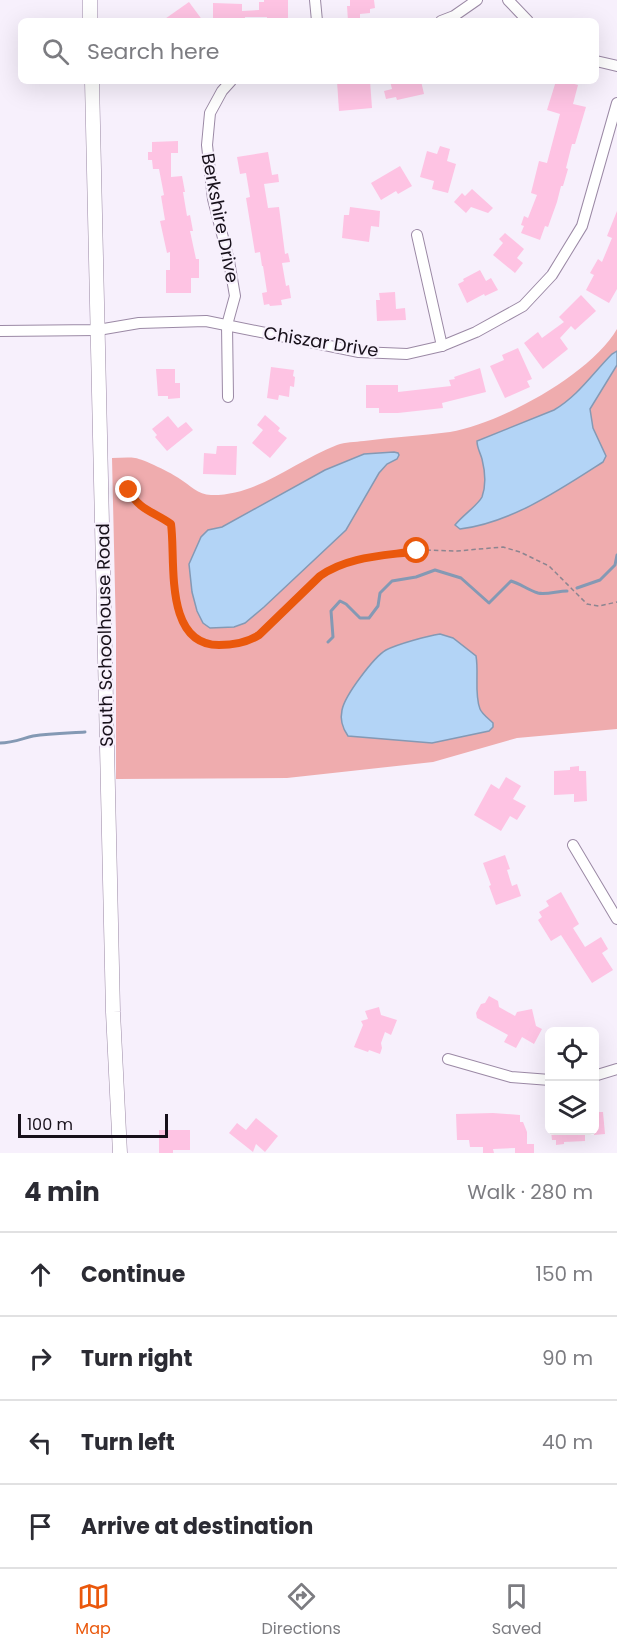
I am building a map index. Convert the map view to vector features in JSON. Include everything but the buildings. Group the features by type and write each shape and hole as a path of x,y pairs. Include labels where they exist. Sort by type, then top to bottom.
{"street":[{"path":"90,0 90,18"},
{"path":"315,0 317,18"},
{"path":"449,18 477,0"},
{"path":"508,0 525,18"},
{"path":"599,62 617,66"},
{"name":"South Schoolhouse Road","path":"92,84 113,1012 120,1153"},
{"name":"Berkshire Drive","path":"228,84 210,113 207,145 213,199 229,261 235,297 227,325 228,397"},
{"name":"Chiszar Drive","path":"0,331 98,330 139,323 206,321 359,352 407,354 442,346 476,332 523,306 552,275 582,226 617,103"},
{"path":"417,235 442,346"},
{"path":"573,846 617,919"},
{"path":"448,1059 511,1077 545,1080"},
{"path":"599,1075 617,1070"}],"path":[{"path":"127,477 133,499 171,524 172,574 179,613 188,631 203,642 225,645 250,641 320,576 344,563 427,550 457,551 503,547 520,552 549,566 587,604 599,606 617,602"}],"shaded area":[{"path":"617,329 617,729 517,738 433,762 287,778 116,779 116,634 112,458 139,459 171,473 206,495 228,494 245,490 340,444 450,432 494,419 518,408 566,379 587,363"}],"water":[{"path":"617,351 617,365 590,409 593,428 606,456 603,462 517,512 479,526 460,529 455,525 482,497 485,483 484,468 477,441 554,410 578,391"},
{"path":"394,452 399,455 397,459 387,464 379,473 346,530 264,607 245,623 234,627 210,628 203,623 192,592 189,564 201,537 208,530 222,527 325,470 364,454"},
{"path":"440,634 453,638 476,656 478,703 482,713 493,723 493,727 489,731 432,743 348,736 343,727 341,713 344,703 374,660 391,648"}],"waterway":[{"path":"577,588 600,580 615,565 617,555"},
{"path":"328,642 333,637 331,611 340,601 360,618 369,618 378,606 380,593 392,581 416,577 435,570 461,578 489,603 511,581 538,593 567,591"},
{"path":"0,743 39,735 85,732"}],"route":[{"path":"129,490 139,505 171,524 172,574 179,613 188,631 203,642 215,645 240,644 250,641 330,569 355,560 417,551"}]}
